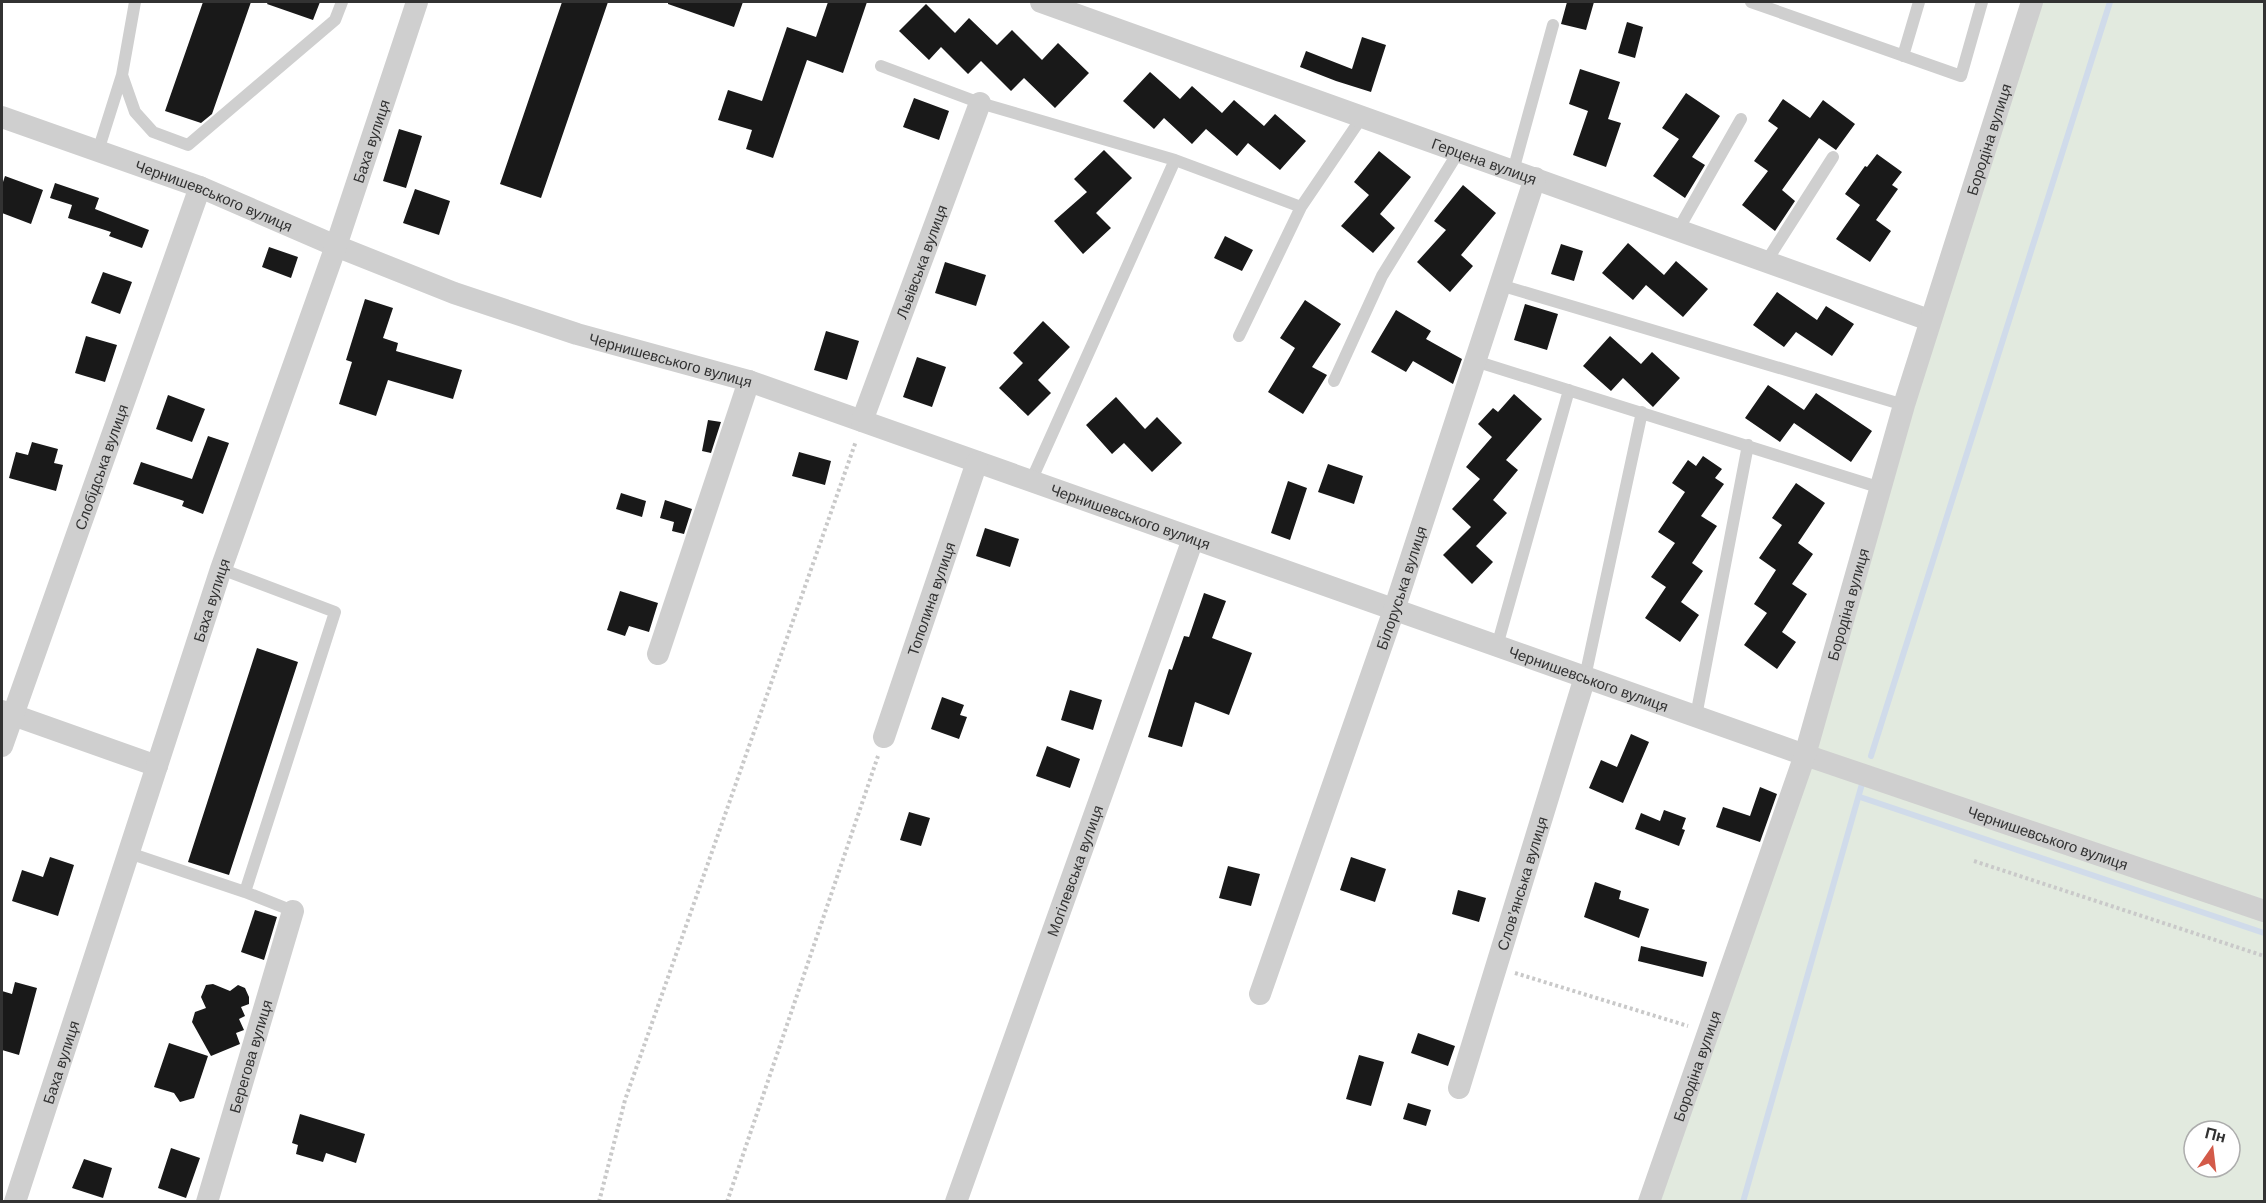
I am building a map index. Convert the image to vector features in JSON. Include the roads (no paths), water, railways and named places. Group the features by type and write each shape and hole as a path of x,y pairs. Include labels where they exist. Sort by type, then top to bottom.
{"street":[{"name":"Баха вулиця","path":"15,1202 221,569 336,246 417,2"},
{"name":"Герцена вулиця","path":"1041,2 1929,320"},
{"name":"Бородіна вулиця","path":"1649,1202 1806,755 1929,320 2032,2"},
{"name":"Львівська вулиця","path":"862,422 980,103"},
{"name":"Чернишевського вулиця","path":"2,117 200,187 336,246 454,293 566,330 749,381 1806,755 2265,911"},
{"name":"Білоруська вулиця","path":"1260,994 1394,610 1535,178"},
{"name":"Слобідська вулиця","path":"2,747 7,713 200,187"},
{"path":"658,654 749,381"},
{"name":"Тополина вулиця","path":"884,737 977,462"},
{"name":"Могілевська вулиця","path":"956,1202 1193,539"},
{"name":"Слов’янська вулиця","path":"1460,1088 1586,677"},
{"path":"7,713 157,766"},
{"name":"Берегова вулиця","path":"207,1202 293,910"}],"lane":[{"path":"98,151 122,75 135,2"},
{"path":"122,75 135,112 153,132 188,145 335,20 342,2"},
{"path":"1751,2 1784,7 1903,56 1961,76 1982,2"},
{"path":"1903,56 1919,2"},
{"path":"1513,171 1553,25"},
{"path":"881,66 980,103 1175,160 1300,207"},
{"path":"1239,336 1300,207 1362,117"},
{"path":"1678,230 1741,119"},
{"path":"1334,381 1382,276 1459,151"},
{"path":"1766,262 1833,157"},
{"path":"1031,481 1175,160"},
{"path":"1500,285 1904,405"},
{"path":"1475,361 1881,488"},
{"path":"1497,646 1569,390"},
{"path":"1586,677 1642,412"},
{"path":"1696,716 1748,445"},
{"path":"221,569 335,612 245,892"},
{"path":"129,853 293,910"}],"waterway":[{"path":"1871,756 2110,2"},
{"path":"1743,1202 1862,784"},
{"path":"1860,797 2264,933"}]}
